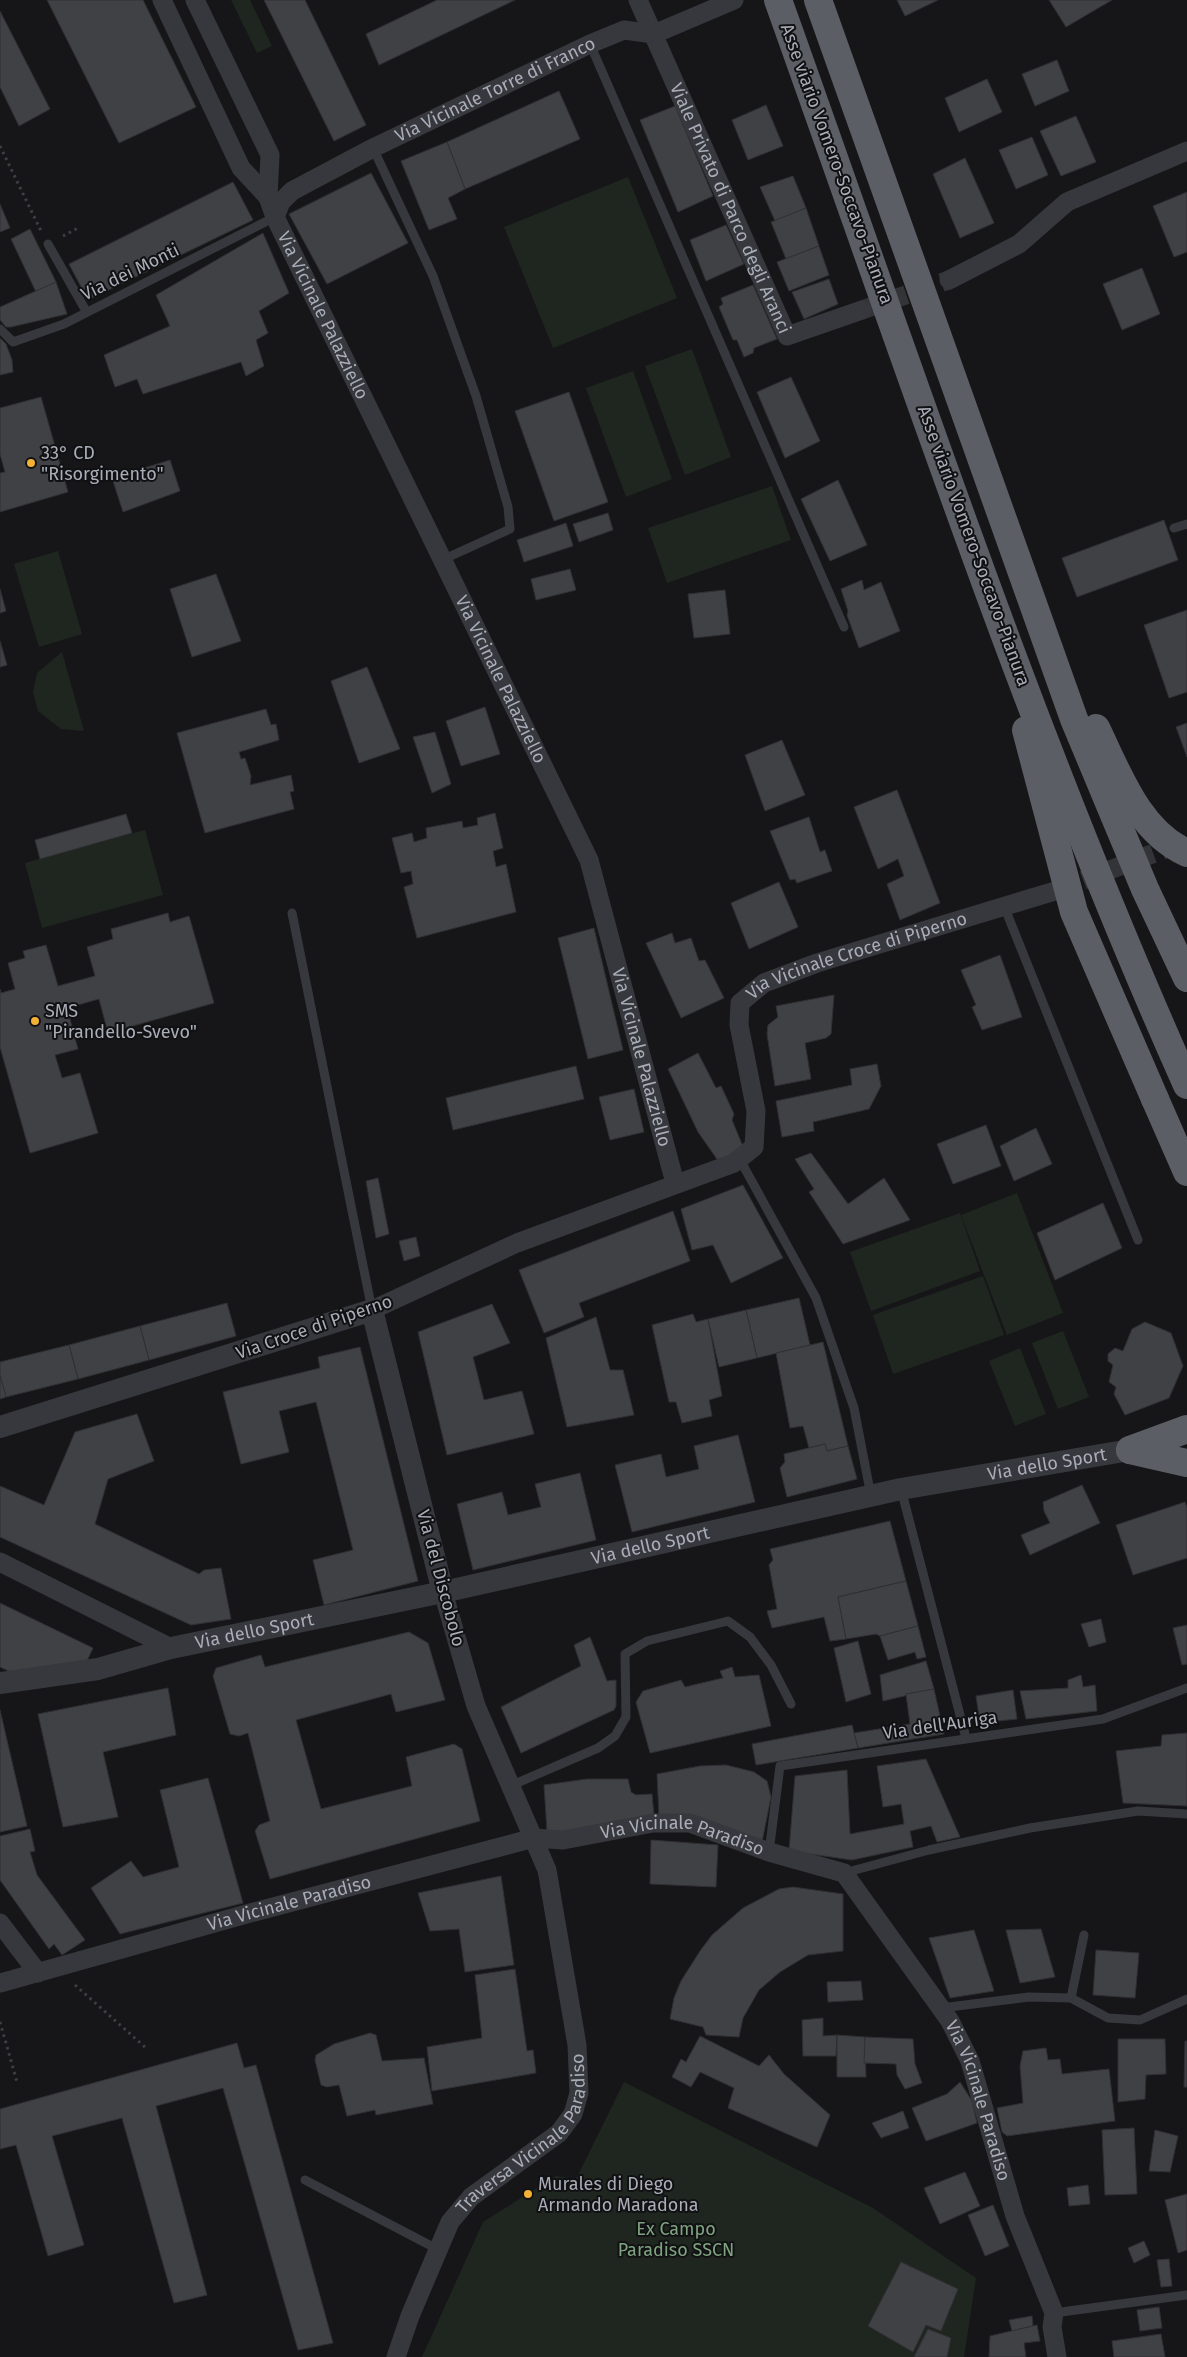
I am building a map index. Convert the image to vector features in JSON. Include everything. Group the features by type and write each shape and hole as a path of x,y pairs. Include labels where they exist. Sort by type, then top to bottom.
{"highway":[{"name":"Asse viario Vomero-Soccavo-Pianura","path":"778,0 989,590 1088,850 1187,1085"},
{"name":"Asse viario Vomero-Soccavo-Pianura","path":"818,0 1036,607 1074,719 1145,889 1187,978"},
{"path":"989,590 1074,912 1187,1172"},
{"path":"1036,607 1132,800 1150,826 1175,848 1187,853"},
{"path":"1130,1450 1187,1429"},
{"path":"1130,1450 1187,1463"}],"street":[{"name":"Via Vicinale Palazziello","path":"162,0 241,168 268,196"},
{"name":"Via Vicinale Palazziello","path":"195,0 270,155 268,196 275,217 589,860 675,1183"},
{"path":"638,0 654,34 734,0"},
{"name":"Via Vicinale Torre di Franco","path":"275,217 281,202 292,191 373,148 590,44 624,30 654,34"},
{"name":"Viale Privato di Parco degli Aranci","path":"654,34 787,336 862,310"},
{"path":"949,280 1019,244 1067,202 1187,152"},
{"name":"Via Vicinale Croce di Piperno","path":"675,1183 734,1163 754,1147 756,1111 739,1025 740,1003 764,983 818,963 1055,891"},
{"name":"Via Croce di Piperno","path":"0,1427 372,1310 517,1243 675,1183"},
{"name":"Via del Discobolo","path":"372,1310 444,1592 476,1706 534,1838"},
{"name":"Via dello Sport","path":"0,1683 98,1669 171,1648 444,1592 901,1489 1130,1450"},
{"path":"0,1562 171,1648"},
{"name":"Via Vicinale Paradiso","path":"0,1983 534,1838 564,1840 654,1824 690,1823 769,1852 844,1873 950,2021 970,2061 1015,2216 1054,2313 1052,2327 1057,2357"},
{"name":"Traversa Vicinale Paradiso","path":"396,2357 450,2222 471,2197 559,2133 573,2114 579,2093 576,2045 547,1870 534,1838"},
{"path":"0,1923 47,1970"}],"lane":[{"path":"590,44 844,627"},
{"path":"373,148 433,276 476,396 508,507 510,528 442,560"},
{"name":"Via dei Monti","path":"0,329 13,342 64,324 86,311 275,217"},
{"path":"48,244 86,311"},
{"path":"1174,528 1187,524"},
{"path":"1004,906 1138,1240"},
{"path":"292,913 372,1310"},
{"path":"739,1158 816,1298 854,1408 871,1496"},
{"path":"901,1489 966,1738"},
{"path":"510,1786 598,1748 615,1736 626,1716 624,1654 647,1641 728,1622 750,1637 771,1665 790,1704"},
{"name":"Via dell'Auriga","path":"769,1852 780,1766 1103,1719 1187,1688"},
{"path":"844,1873 929,1850 1030,1828 1138,1811 1187,1814"},
{"path":"1071,1998 1084,1935"},
{"path":"940,2008 1029,1997 1071,1998 1108,2018 1140,2020 1187,1999"},
{"path":"305,2180 438,2250"},
{"path":"1054,2313 1187,2295"}],"path":[{"path":"0,146 48,244"},
{"path":"47,1970 146,2048"},
{"path":"0,2022 17,2082"}],"green space":[{"path":"231,0 250,0 272,46 257,53"},
{"path":"628,177 677,298 553,348 504,227"},
{"path":"692,349 731,457 685,475 645,366"},
{"path":"633,371 672,479 626,497 586,388"},
{"path":"772,486 791,540 667,583 648,528"},
{"path":"58,551 82,634 39,647 14,564"},
{"path":"62,652 84,731 61,729 38,711 33,692 37,673"},
{"path":"145,830 163,895 42,928 25,863"},
{"path":"1017,1193 1063,1313 1007,1335 961,1215"},
{"path":"960,1213 980,1271 871,1311 850,1252"},
{"path":"983,1276 1004,1335 893,1374 873,1315"},
{"path":"1063,1331 1089,1397 1058,1409 1032,1343"},
{"path":"1020,1348 1046,1414 1015,1426 989,1361"},
{"name":"Ex Campo Paradiso SSCN","path":"624,2082 873,2208 976,2278 964,2357 422,2357 483,2222 556,2176 576,2179"}],"building":[{"path":"47,0 143,0 196,107 119,143"},
{"path":"264,0 305,0 366,125 334,141"},
{"path":"437,0 515,0 379,65 366,34"},
{"path":"897,0 938,0 905,16"},
{"path":"1049,0 1112,0 1066,27"},
{"path":"0,11 50,109 19,126 0,87"},
{"path":"1057,60 1069,91 1035,106 1022,74"},
{"path":"987,79 1002,112 959,132 945,98"},
{"path":"559,91 580,139 465,189 447,142"},
{"path":"766,105 783,146 748,160 732,120"},
{"path":"675,106 713,196 678,212 640,120"},
{"path":"1076,116 1096,162 1061,176 1040,131"},
{"path":"1032,137 1048,175 1016,189 999,150"},
{"path":"447,142 465,189 448,198 457,219 429,230 401,161"},
{"path":"965,158 994,223 960,238 933,174"},
{"path":"371,173 408,243 327,284 289,214"},
{"path":"793,176 806,208 775,221 760,187"},
{"path":"233,182 253,220 88,300 69,264"},
{"path":"1187,192 1187,252 1174,257 1153,206"},
{"path":"0,204 10,228 0,232"},
{"path":"806,208 819,246 786,259 771,222"},
{"path":"726,225 744,264 706,281 690,240"},
{"path":"30,229 56,282 36,292 11,239"},
{"path":"263,233 289,293 259,311 268,333 256,340 264,366 246,376 241,362 143,394 137,379 115,387 104,355 170,326 156,295"},
{"path":"819,246 829,275 789,291 777,262"},
{"path":"1142,268 1160,314 1122,330 1103,284"},
{"path":"829,279 838,304 804,319 792,292"},
{"path":"56,282 67,314 11,327 6,327 0,320 0,307"},
{"path":"753,285 777,339 754,348 753,353 744,357 737,340 733,340 719,307 723,304 721,298"},
{"path":"0,338 6,344 12,360 13,372 0,375"},
{"path":"791,377 820,441 785,458 757,392"},
{"path":"569,392 608,502 554,521 515,411"},
{"name":"33° CD \"Risorgimento\"","path":"41,397 68,492 0,512 0,473 5,472 0,454 0,408"},
{"path":"170,460 180,491 123,512 112,478"},
{"path":"838,480 867,545 830,561 801,499"},
{"path":"608,513 613,530 579,542 573,524"},
{"path":"1164,520 1178,560 1077,597 1062,558"},
{"path":"566,523 573,546 524,562 517,540"},
{"path":"570,569 576,590 536,600 531,579"},
{"path":"216,574 241,641 192,657 170,589"},
{"path":"862,580 864,590 881,582 900,631 859,648 847,615 848,611 841,589"},
{"path":"0,589 6,611 0,613"},
{"path":"725,590 730,634 694,638 688,594"},
{"path":"1187,610 1187,692 1169,698 1144,625"},
{"path":"0,641 7,665 0,667"},
{"path":"367,667 400,749 359,763 331,681"},
{"path":"485,707 500,754 461,766 446,721"},
{"path":"266,709 271,725 276,724 279,740 239,752 241,759 245,758 251,776 250,785 291,775 294,791 290,792 294,809 205,833 177,733"},
{"path":"1187,723 1187,757 1176,727"},
{"path":"435,732 451,784 432,793 413,737"},
{"path":"782,740 805,795 765,811 745,755"},
{"path":"897,790 940,903 900,920 887,884 904,876 898,859 878,869 854,807"},
{"path":"495,813 503,848 493,851 496,867 506,864 516,912 417,938 404,887 413,884 411,871 401,873 392,838 412,833 414,842 427,838 426,828 462,821 463,828 478,825 477,818"},
{"path":"126,814 132,833 40,859 35,840"},
{"path":"809,817 820,852 825,850 832,871 797,883 795,879 790,880 770,831"},
{"path":"779,882 798,927 749,949 731,903"},
{"name":"SMS \"Pirandello-Svevo\"","path":"168,913 170,922 189,916 214,1003 108,1033 99,999 67,1008 78,1049 55,1055 62,1078 80,1073 98,1133 30,1153 0,1047 0,989 1,993 15,989 8,963 25,958 23,951 46,945 58,986 95,976 87,947 113,939 111,929"},
{"path":"594,928 623,1050 588,1059 558,938"},
{"path":"672,933 675,943 691,938 699,961 705,960 724,998 681,1018 646,943"},
{"path":"1000,955 1022,1017 982,1030 972,1007 976,1005 961,970"},
{"path":"834,995 831,1034 826,1038 805,1043 811,1079 775,1086 767,1034 768,1025 778,1017 776,1006"},
{"path":"698,1053 716,1088 721,1086 734,1114 732,1120 744,1149 719,1162 698,1132 668,1069"},
{"path":"877,1064 881,1086 869,1109 813,1122 814,1131 782,1137 776,1101 852,1085 850,1069"},
{"path":"576,1066 584,1099 453,1130 446,1098"},
{"path":"634,1089 644,1132 610,1140 599,1097"},
{"path":"986,1125 1001,1166 953,1184 937,1144"},
{"path":"1036,1128 1052,1164 1014,1181 1000,1146"},
{"path":"811,1153 848,1204 884,1178 910,1220 843,1244 809,1192 814,1189 795,1159"},
{"path":"378,1178 389,1234 376,1238 366,1181"},
{"path":"743,1185 783,1258 731,1283 713,1245 692,1250 681,1209"},
{"path":"1103,1203 1122,1248 1055,1280 1037,1233"},
{"path":"673,1211 690,1261 579,1303 584,1317 544,1333 519,1270"},
{"path":"416,1237 420,1256 404,1261 399,1241"},
{"path":"799,1298 810,1345 757,1358 746,1310"},
{"path":"227,1303 236,1336 149,1360 140,1326"},
{"path":"492,1304 510,1343 473,1357 484,1400 522,1391 534,1434 447,1455 418,1332"},
{"path":"746,1310 757,1358 719,1367 708,1319"},
{"path":"693,1314 696,1322 708,1319 722,1396 709,1400 712,1416 682,1423 676,1402 669,1402 652,1325"},
{"path":"596,1317 610,1370 623,1370 634,1415 567,1427 546,1338"},
{"path":"1145,1322 1171,1333 1183,1366 1169,1398 1125,1415 1114,1394 1116,1387 1109,1382 1113,1365 1108,1361 1108,1354 1115,1348 1123,1351 1132,1329"},
{"path":"140,1326 149,1360 78,1379 69,1345"},
{"path":"823,1342 848,1446 827,1451 825,1444 809,1448 803,1426 790,1428 776,1353"},
{"path":"69,1345 78,1379 6,1397 0,1375 0,1362"},
{"path":"360,1347 418,1581 324,1605 313,1560 353,1550 316,1402 279,1411 289,1452 241,1464 223,1392 320,1368 318,1357"},
{"path":"0,1375 6,1397 0,1399"},
{"path":"137,1414 154,1461 108,1479 95,1524 199,1574 204,1570 221,1568 231,1619 191,1625 0,1537 0,1486 44,1505 75,1432"},
{"path":"738,1435 755,1502 632,1532 615,1465 661,1454 666,1477 699,1469 694,1446"},
{"path":"825,1444 827,1451 848,1446 857,1479 787,1497 780,1468 785,1462 784,1454"},
{"path":"580,1473 596,1540 473,1570 457,1504 502,1492 508,1515 541,1507 535,1484"},
{"path":"1082,1485 1100,1523 1030,1555 1021,1535 1050,1523 1044,1511 1043,1502"},
{"path":"1185,1502 1187,1508 1187,1558 1133,1575 1116,1525"},
{"path":"890,1521 906,1581 838,1597 846,1639 830,1641 824,1617 772,1628 767,1611 777,1609 769,1565 773,1560 770,1549"},
{"path":"906,1581 918,1626 880,1636 876,1634 846,1639 838,1597"},
{"path":"0,1603 93,1648 86,1663 17,1675 0,1667"},
{"path":"1101,1619 1106,1642 1089,1647 1081,1624"},
{"path":"1187,1625 1187,1664 1182,1665 1173,1628"},
{"path":"918,1626 926,1657 917,1659 915,1652 888,1660 880,1636"},
{"path":"409,1632 428,1643 445,1700 396,1712 391,1694 296,1720 321,1809 412,1786 406,1757 454,1744 462,1749 480,1821 270,1879 255,1831 259,1825 270,1821 248,1733 239,1736 230,1734 213,1676 216,1668 261,1655 265,1667"},
{"path":"590,1637 607,1681 616,1680 616,1706 614,1710 521,1753 501,1707 581,1666 574,1645"},
{"path":"858,1641 871,1694 846,1702 834,1648"},
{"path":"926,1661 934,1689 883,1701 880,1675"},
{"path":"732,1667 735,1677 759,1675 771,1726 650,1753 636,1702 643,1691 681,1680 685,1687 723,1678 720,1671"},
{"path":"1081,1675 1083,1687 1095,1685 1097,1711 1026,1719 1020,1691 1068,1688 1068,1680"},
{"path":"168,1688 176,1735 103,1752 118,1817 63,1827 38,1714"},
{"path":"934,1689 944,1734 858,1748 854,1733 910,1724 906,1694"},
{"path":"1013,1690 1017,1719 980,1723 976,1696"},
{"path":"0,1710 27,1826 0,1832"},
{"path":"852,1725 858,1748 756,1765 752,1744"},
{"path":"1187,1733 1187,1806 1123,1803 1116,1751 1161,1746 1162,1735"},
{"path":"926,1759 960,1837 937,1842 931,1826 910,1831 913,1847 852,1860 789,1851 795,1776 847,1770 850,1834 904,1824 901,1804 883,1807 877,1766"},
{"path":"726,1765 754,1772 767,1781 771,1797 762,1842 659,1816 657,1774 700,1766"},
{"path":"208,1778 243,1903 120,1934 91,1888 131,1861 143,1877 179,1867 160,1790"},
{"path":"587,1779 628,1779 631,1792 636,1795 652,1794 654,1816 557,1834 547,1831 544,1785"},
{"path":"30,1829 35,1851 30,1852 37,1875 85,1940 62,1955 54,1944 49,1949 0,1880 0,1836"},
{"path":"651,1840 718,1845 716,1887 650,1884"},
{"path":"501,1876 514,1965 465,1972 459,1929 430,1931 418,1893"},
{"path":"793,1887 843,1894 843,1951 808,1955 780,1972 759,1990 743,2018 739,2037 706,2035 703,2027 670,2019 674,1998 681,1981 712,1935 743,1908 779,1889"},
{"path":"1041,1929 1055,1977 1020,1983 1006,1930"},
{"path":"974,1930 994,1991 950,1998 929,1938"},
{"path":"1096,1950 1139,1953 1135,1998 1093,1995"},
{"path":"515,1969 527,2051 533,2050 536,2073 432,2091 427,2047 482,2038 475,1975"},
{"path":"861,1981 863,2000 828,2002 827,1982"},
{"path":"823,2018 823,2036 837,2035 836,2056 803,2056 802,2020"},
{"path":"370,2033 376,2035 382,2061 424,2058 433,2104 376,2115 375,2110 347,2116 339,2085 327,2087 321,2085 315,2060 316,2055 334,2044"},
{"path":"837,2035 865,2037 866,2077 837,2077"},
{"path":"700,2036 759,2066 769,2055 784,2074 830,2115 817,2147 728,2108 734,2088 700,2072 691,2087 672,2077 681,2059 686,2062"},
{"path":"865,2037 913,2039 915,2064 922,2083 905,2089 897,2075 896,2064 864,2063"},
{"path":"1118,2039 1165,2039 1166,2074 1146,2075 1145,2099 1118,2102"},
{"path":"1185,2041 1187,2041 1187,2087 1184,2087"},
{"path":"237,2043 244,2068 256,2065 333,2343 298,2350 223,2088 156,2106 207,2295 174,2303 122,2118 52,2136 84,2245 48,2256 16,2145 0,2149 0,2109"},
{"path":"1046,2048 1048,2060 1060,2059 1062,2074 1109,2069 1115,2121 1007,2136 1002,2132 997,2108 1023,2103 1020,2066 1023,2051"},
{"path":"960,2082 972,2101 977,2123 926,2141 912,2108 947,2094"},
{"path":"903,2111 909,2128 881,2138 872,2123"},
{"path":"1134,2128 1137,2194 1105,2195 1102,2130"},
{"path":"1155,2130 1178,2136 1170,2172 1149,2171"},
{"path":"965,2172 980,2206 940,2224 924,2188"},
{"path":"1088,2185 1090,2204 1069,2206 1067,2188"},
{"path":"1187,2194 1187,2250 1178,2253 1165,2200"},
{"path":"993,2205 1009,2246 985,2256 968,2215"},
{"path":"1144,2241 1150,2255 1134,2263 1128,2248"},
{"path":"1169,2259 1172,2286 1161,2287 1157,2260"},
{"path":"901,2262 958,2289 941,2331 926,2325 913,2352 868,2326"},
{"path":"1159,2307 1162,2328 1140,2331 1137,2310"},
{"path":"1032,2316 1033,2326 1012,2331 1009,2320"},
{"path":"1037,2325 1040,2341 1024,2343 1026,2357 989,2357 990,2336"},
{"path":"928,2329 951,2338 947,2357 914,2357"},
{"path":"1161,2334 1165,2357 1114,2357 1112,2341"}],"tunnel":[{"path":"862,310 949,280"},
{"path":"1057,890 1181,843"}],"place":[{"name":"33° CD \"Risorgimento\"","path":"31,463"},
{"name":"SMS \"Pirandello-Svevo\"","path":"35,1021"},
{"name":"Murales di Diego Armando Maradona","path":"528,2194"}]}
